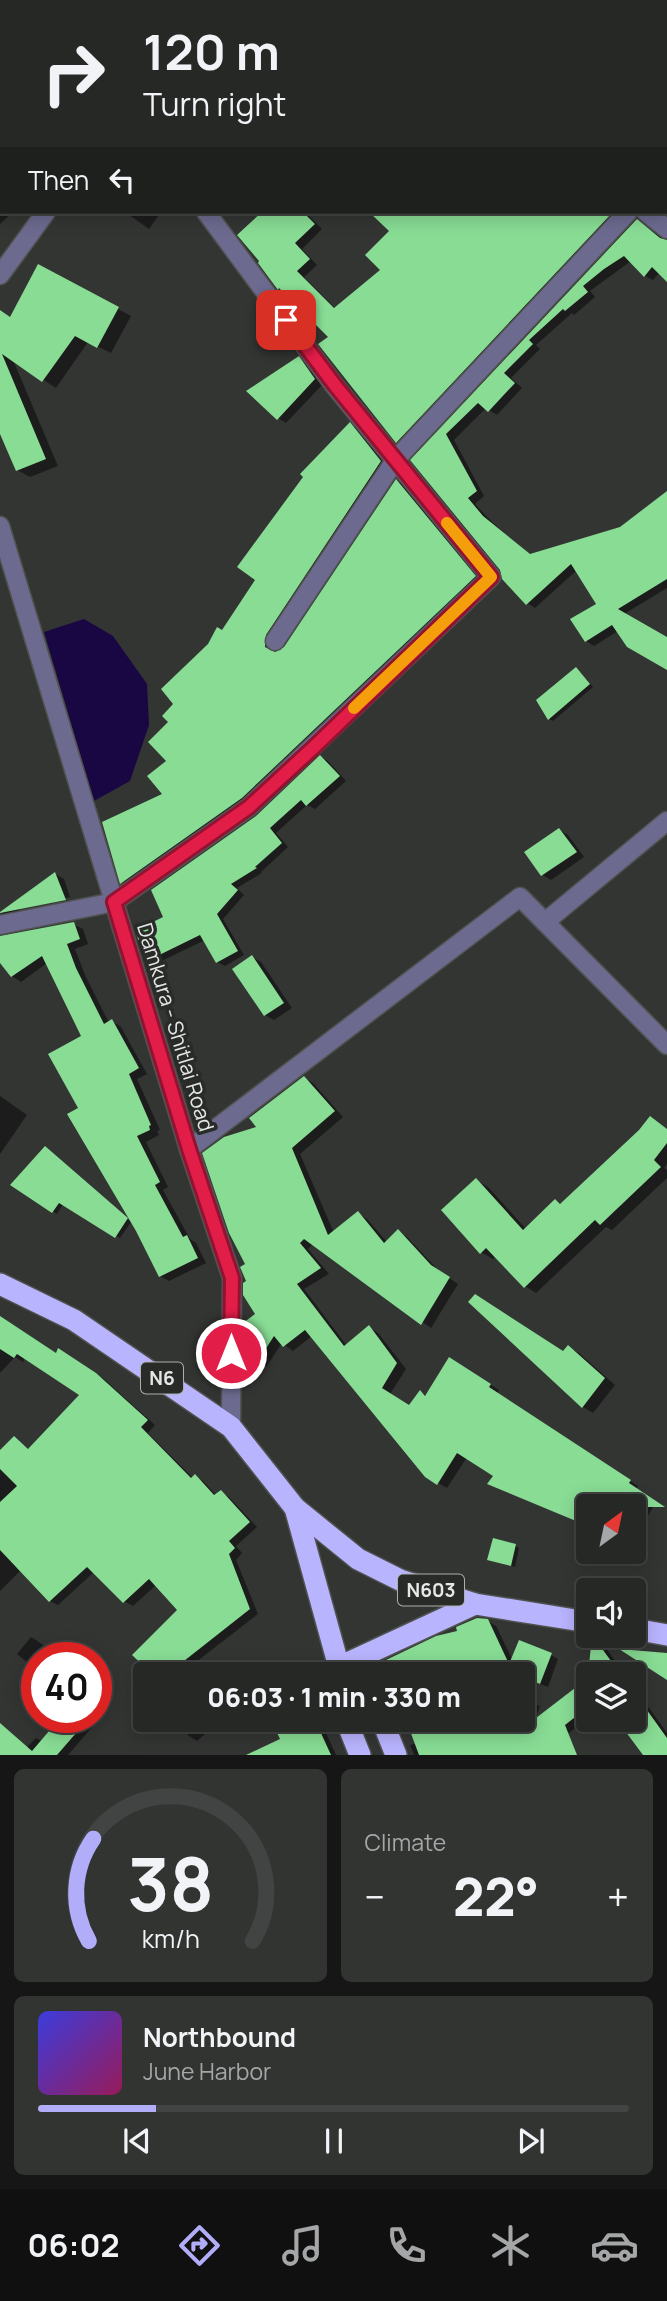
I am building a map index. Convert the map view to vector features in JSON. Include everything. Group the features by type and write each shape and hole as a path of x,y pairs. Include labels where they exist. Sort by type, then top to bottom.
{"highway":[{"name":"N6","path":"0,1284 74,1320 231,1427 295,1508 339,1662"},
{"name":"N603","path":"295,1508 358,1559 400,1580 475,1604 576,1620"},
{"path":"362,1662 475,1604"},
{"path":"646,1631 667,1634"},
{"path":"351,1732 360,1755"},
{"path":"387,1732 396,1755"}],"street":[{"path":"0,275 45,214"},
{"path":"0,925 114,902 249,807 491,577 334,384 207,214"},
{"path":"275,641 396,459 626,214"},
{"path":"648,214 667,229"},
{"name":"Damkura - Shitlai Road","path":"0,526 189,1149 232,1278 231,1427"},
{"path":"545,922 667,821"},
{"path":"189,1149 520,897 667,1045"}],"shaded area":[{"path":"84,619 113,636 147,684 149,725 130,781 94,801 44,632"}],"building":[{"path":"260,214 305,214 315,224 295,243 310,259 297,271 334,308 380,270 365,255 389,231 371,214 611,214 396,443 318,344 328,337 279,288 278,290 237,235"},
{"path":"637,219 660,238 667,240 667,282 652,267 644,277 624,256 604,269 583,286 588,292 565,311 563,309 529,340 533,344 504,373 515,383 488,412 478,403 446,434 477,491 468,498 483,516 530,554 620,527 667,491 667,579 618,609 667,637 667,670 627,647 612,625 585,642 570,619 596,604 571,564 526,605 502,579 500,570 410,460"},
{"path":"38,264 119,307 97,348 75,336 42,382 2,354 46,459 16,471 0,434 0,310 10,317"},
{"path":"299,356 315,379 277,420 246,391"},
{"path":"350,422 381,461 266,635 265,647 275,652 284,647 396,479 476,576 242,798 120,884 102,822 162,794 147,776 166,761 148,742 168,722 162,716 173,704 161,689 208,644 217,627 222,630 255,580 237,567 303,477 300,474"},
{"path":"576,667 590,684 548,720 536,700"},
{"path":"320,755 340,776 306,806 301,800 270,828 282,843 255,867 257,868 231,884 238,890 217,914 238,951 216,963 200,935 147,961 135,931 163,917 151,890 256,816"},
{"path":"559,828 577,852 541,876 524,852"},
{"path":"55,872 66,900 0,913 0,912"},
{"path":"74,922 80,939 67,944 76,968 104,1024 112,1019 139,1068 129,1074 151,1125 150,1130 137,1136 160,1182 155,1185 183,1237 187,1235 198,1258 159,1277 136,1231 67,1114 78,1108 48,1054 81,1036 42,956 11,977 0,963 0,936"},
{"path":"252,955 284,1003 264,1016 232,969"},
{"path":"304,1076 335,1111 292,1148 328,1235 358,1211 384,1243 398,1229 431,1265 450,1277 421,1325 304,1239 300,1243 321,1268 297,1284 344,1346 369,1325 397,1363 382,1388 409,1405 420,1390 425,1396 449,1357 491,1384 489,1387 631,1480 629,1483 646,1494 576,1494 576,1521 487,1484 493,1476 457,1453 437,1485 425,1477 305,1330 283,1347 274,1336 256,1364 243,1328 243,1323 255,1314 243,1295 243,1283 246,1281 240,1267 245,1264 229,1233 202,1153 224,1137 256,1127 249,1118"},
{"path":"650,1116 667,1129 667,1143 654,1160 661,1167 600,1225 595,1220 524,1288 486,1248 480,1254 441,1210 476,1178 523,1230 555,1199 560,1204 639,1130"},
{"path":"45,1146 128,1218 115,1238 59,1203 52,1213 10,1185"},
{"path":"475,1294 563,1351 568,1345 605,1378 582,1408 468,1302"},
{"path":"0,1316 56,1353 58,1348 96,1373 148,1420 141,1427 191,1478 195,1474 214,1495 221,1490 250,1522 229,1541 235,1548 229,1554 250,1609 185,1662 139,1662 132,1655 177,1610 149,1579 123,1603 87,1567 49,1602 0,1550 0,1502 17,1486 0,1469 0,1450 14,1436 28,1449 79,1395 17,1354 14,1358 0,1349"},
{"path":"646,1494 665,1507 646,1507"},
{"path":"493,1538 516,1544 511,1566 487,1560"},
{"path":"477,1618 488,1619 508,1662 387,1662 436,1636 457,1631 456,1627"},
{"path":"519,1640 552,1653 540,1684 535,1682 535,1662 510,1662"},
{"path":"591,1648 602,1648 612,1662 589,1662"},
{"path":"619,1649 667,1653 667,1680 646,1666 646,1662 639,1662"},
{"path":"576,1687 576,1716 565,1725 577,1755 419,1755 410,1732 535,1732 535,1719"},
{"path":"646,1709 667,1738 667,1755 643,1755 626,1732 646,1732"},
{"path":"0,1723 32,1751 47,1733 76,1733 57,1755 0,1755"},
{"path":"277,1732 320,1732 331,1755 246,1755 280,1739"}],"slow traffic":[{"path":"354,708 491,577 447,523"}],"route":[{"path":"231,1353 232,1278 189,1149 114,902 249,807 491,577 334,384 286,320"}]}
